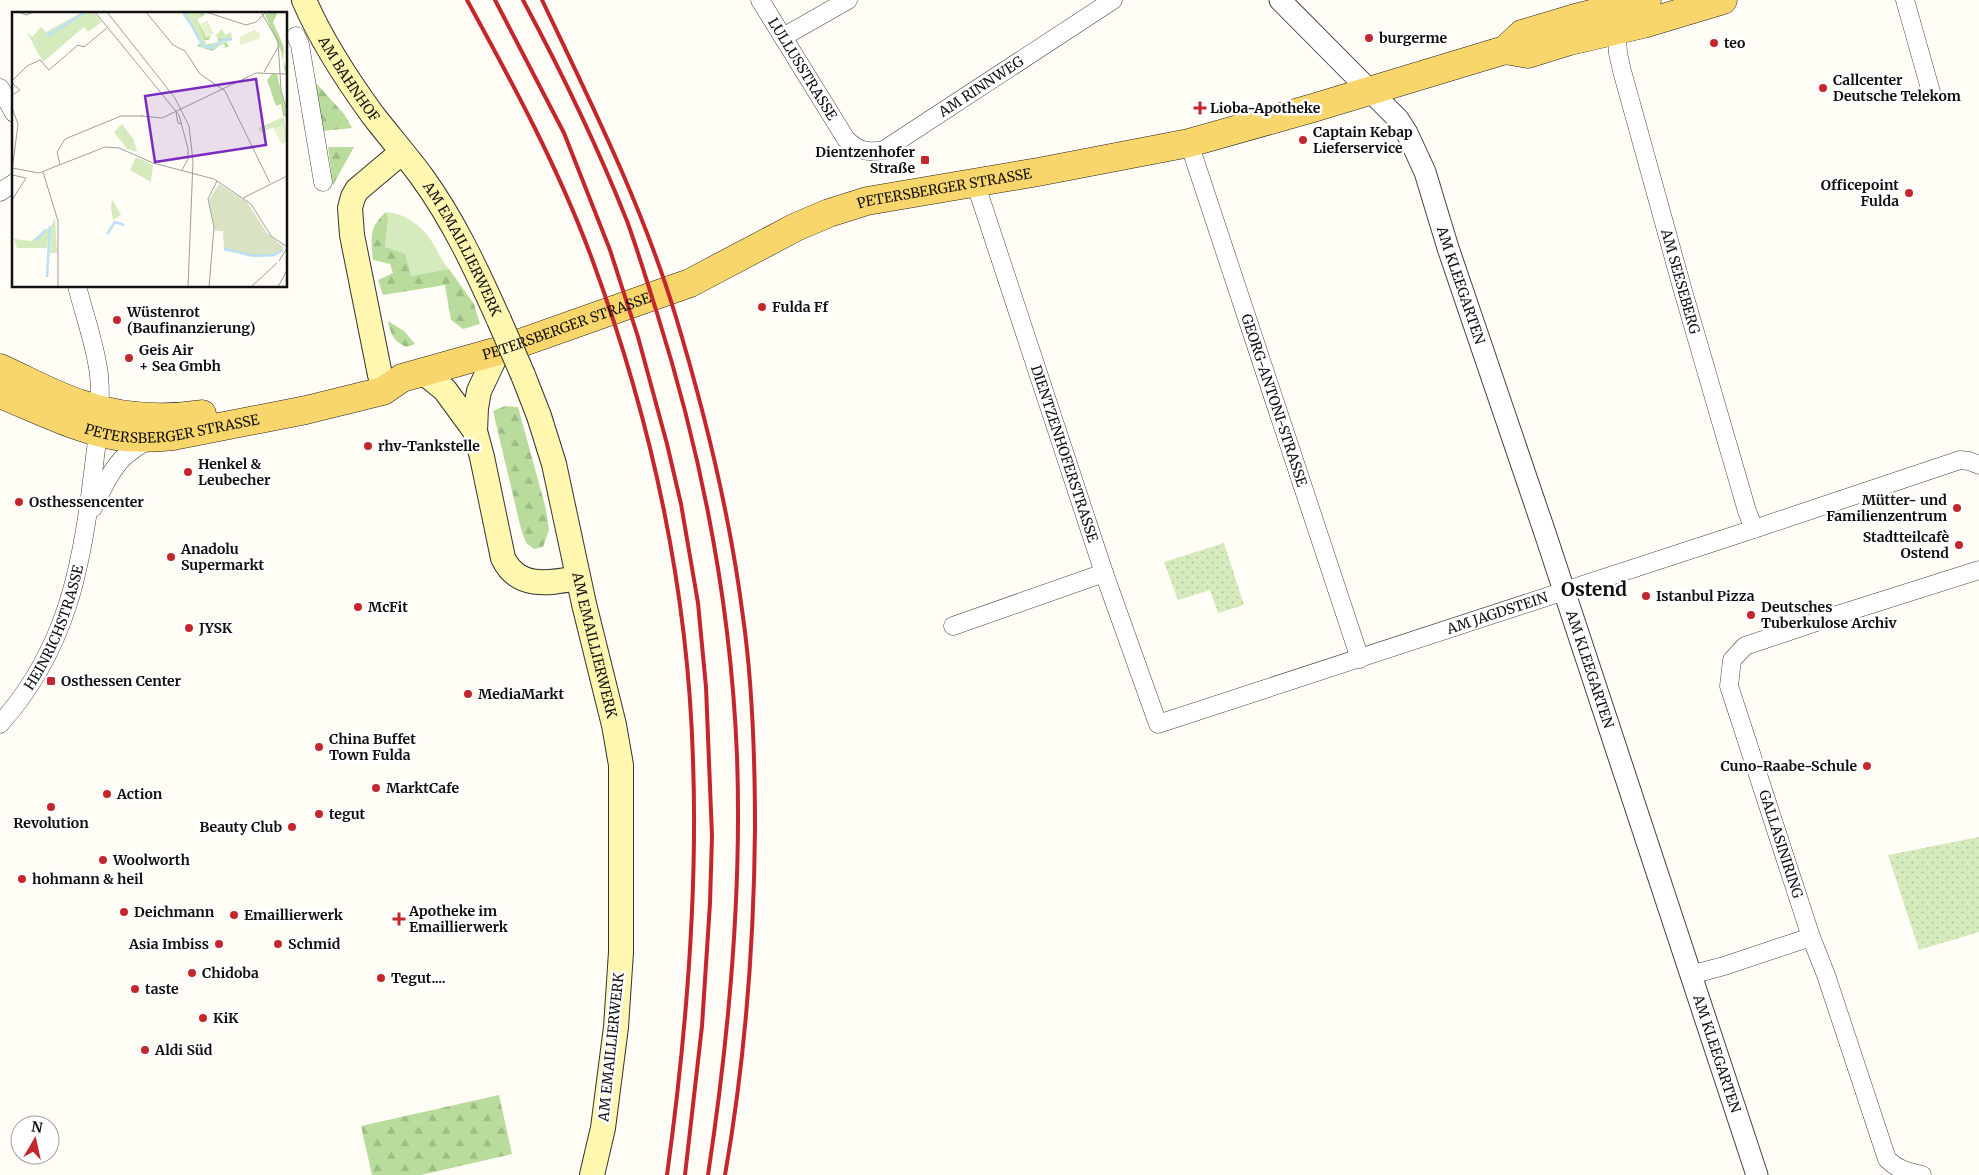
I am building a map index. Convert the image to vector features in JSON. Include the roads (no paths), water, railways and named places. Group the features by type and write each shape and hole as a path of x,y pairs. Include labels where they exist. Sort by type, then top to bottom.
{"main road":[{"name":"AM BAHNHOF","path":"304,0 299,34 372,114 402,152"},
{"name":"PETERSBERGER STRASSE","path":"0,394 69,422 132,416 185,416 401,375 498,351 690,283 781,235 829,213 867,201 1188,143 1505,50 1522,34 1615,13 1647,0"},
{"name":"PETERSBERGER STRASSE","path":"1615,13 1671,17 1723,0"},
{"name":"AM EMAILLIERWERK","path":"402,152 422,177 468,253 523,375 539,416 554,464 578,578 614,725 621,765 620,952 616,1028 604,1120 592,1175"},
{"path":"402,152 357,190 353,197 350,208 354,250 401,375 445,390 457,403 475,431"},
{"path":"498,351 479,391 475,431 486,474 502,558 515,575 526,581 546,583 578,578"},
{"name":"PETERSBERGER STRASSE","path":"0,368 62,397 98,420 115,435 150,438 173,436 383,392 401,375"}],"street":[{"name":"LULLUSSTRASSE","path":"760,0 846,139"},
{"path":"783,37 848,0"},
{"name":"AM RINNWEG","path":"846,139 856,148 865,152 884,150 1114,0"},
{"name":"AM KLEEGARTEN","path":"1280,0 1371,90 1404,127 1425,172 1448,248 1564,591 1757,1175"},
{"path":"1905,0 1931,92"},
{"name":"AM SEESEBERG","path":"1615,13 1618,53 1622,71 1669,243 1747,511 1754,529"},
{"name":"AM BAHNHOF","path":"299,34 323,182"},
{"path":"0,88 12,109"},
{"name":"GEORG-ANTONI-STRASSE","path":"1188,143 1360,659"},
{"name":"DIENTZENHOFERSTRASSE","path":"975,182 1104,573 1158,724"},
{"path":"0,192 12,184"},
{"name":"HEINRICHSTRASSE","path":"0,724 22,697 48,656 73,588 88,519 100,390 98,372 77,288"},
{"name":"HEINRICHSTRASSE","path":"88,519 108,478 118,464 150,438"},
{"name":"AM JAGDSTEIN","path":"1158,724 1960,460 1979,465"},
{"name":"GALLASINIRING","path":"1922,1175 1902,1170 1894,1166 1887,1158 1728,686 1732,660 1740,650 1758,641 1979,570"},
{"path":"953,626 1104,573"},
{"path":"1690,975 1724,966 1811,937"}],"railway":[{"path":"467,0 518,95 550,160 592,259 613,319 649,443 663,505 674,569 690,696 694,864 685,1020 667,1175"},
{"path":"495,0 564,133 610,250 638,337 667,444 681,504 698,603 706,687 712,836 710,903 702,1026 685,1175"},
{"path":"523,0 591,136 635,244 688,421 701,476 721,588 734,700 737,756 738,861 728,1018 708,1175"},
{"path":"542,0 614,155 662,273 686,351 706,426 724,502 738,578 753,723 754,872 753,916 743,1046 725,1175"}],"place":[{"name":"burgerme","path":"1369,38"},
{"name":"teo","path":"1714,43"},
{"name":"Callcenter Deutsche Telekom","path":"1823,88"},
{"name":"Lioba-Apotheke","path":"1200,108"},
{"name":"Captain Kebap Lieferservice","path":"1303,140"},
{"name":"Dientzenhofer Straße","path":"925,160"},
{"name":"Officepoint Fulda","path":"1909,193"},
{"name":"Fulda Ff","path":"762,307"},
{"name":"Wüstenrot (Baufinanzierung)","path":"117,320"},
{"name":"Geis Air + Sea Gmbh","path":"129,358"},
{"name":"rhv-Tankstelle","path":"368,446"},
{"name":"Henkel & Leubecher","path":"188,472"},
{"name":"Osthessencenter","path":"19,502"},
{"name":"Mütter- und Familienzentrum","path":"1957,508"},
{"name":"Stadtteilcafè Ostend","path":"1959,545"},
{"name":"Anadolu Supermarkt","path":"171,557"},
{"name":"Istanbul Pizza","path":"1646,596"},
{"name":"McFit","path":"358,607"},
{"name":"Deutsches Tuberkulose Archiv","path":"1751,615"},
{"name":"JYSK","path":"189,628"},
{"name":"Osthessen Center","path":"51,681"},
{"name":"MediaMarkt","path":"468,694"},
{"name":"China Buffet Town Fulda","path":"319,747"},
{"name":"Cuno-Raabe-Schule","path":"1867,766"},
{"name":"MarktCafe","path":"376,788"},
{"name":"Action","path":"107,794"},
{"name":"Revolution","path":"51,807"},
{"name":"tegut","path":"319,814"},
{"name":"Beauty Club","path":"292,827"},
{"name":"Woolworth","path":"103,860"},
{"name":"hohmann & heil","path":"22,879"},
{"name":"Deichmann","path":"124,912"},
{"name":"Emaillierwerk","path":"234,915"},
{"name":"Apotheke im Emaillierwerk","path":"399,919"},
{"name":"Asia Imbiss","path":"219,944"},
{"name":"Schmid","path":"278,944"},
{"name":"Chidoba","path":"192,973"},
{"name":"Tegut....","path":"381,978"},
{"name":"taste","path":"135,989"},
{"name":"KiK","path":"203,1018"},
{"name":"Aldi Süd","path":"145,1050"}],"district":[{"name":"Ostend","path":"1594,589"}]}
